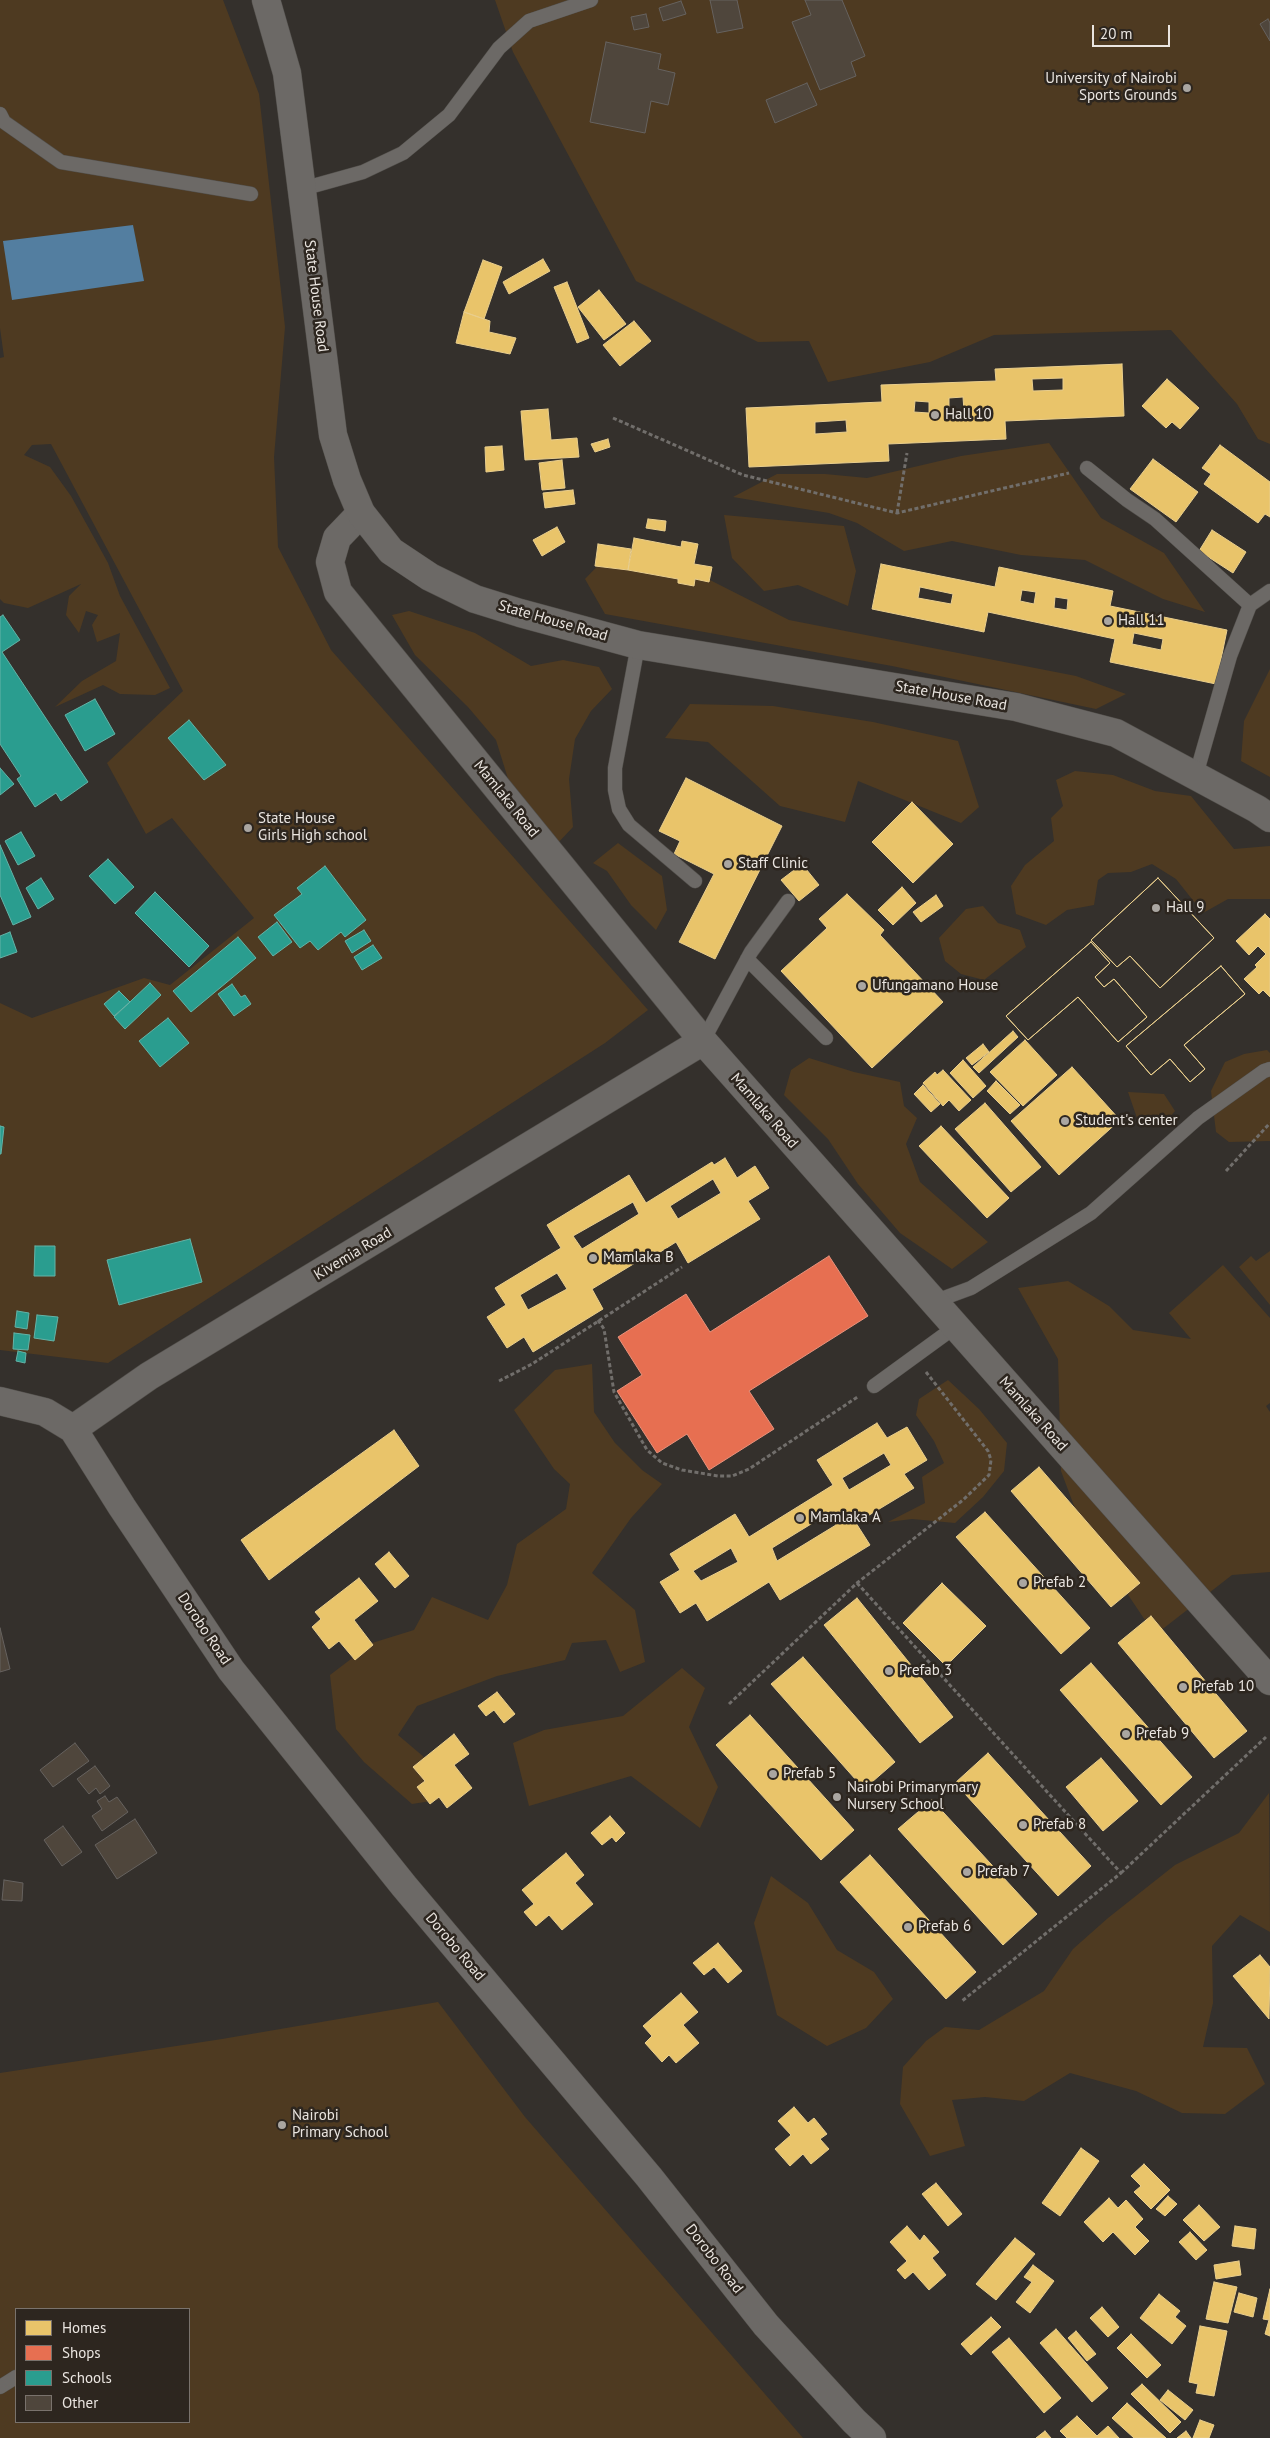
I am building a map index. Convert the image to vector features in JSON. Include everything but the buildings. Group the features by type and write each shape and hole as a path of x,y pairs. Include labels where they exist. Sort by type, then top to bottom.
{"street":[{"name":"State House Road","path":"266,0 287,73 333,435 346,480 360,513 391,551 430,577 460,592 520,614 638,645 1016,707 1116,733 1196,775 1270,818"},
{"name":"Mamlaka Road","path":"360,513 337,538 330,562 338,592 703,1042 1269,1678"},
{"name":"Kivemia Road","path":"73,1429 150,1376 703,1042"},
{"path":"0,1401 45,1412 73,1429"},
{"name":"Dorobo Road","path":"73,1429 122,1507 237,1677 404,1886 650,2177 766,2326 872,2438"}],"lane":[{"path":"302,189 363,172 403,153 448,115 498,48 529,21 591,0"},
{"path":"0,114 4,122 61,162 252,194"},
{"path":"1087,468 1154,519 1250,605"},
{"path":"1196,775 1230,656 1250,605 1270,591"},
{"path":"638,645 616,768 615,790 618,810 629,825 695,881"},
{"path":"703,1042 748,959 788,901"},
{"path":"748,959 826,1038"},
{"path":"933,1302 971,1288 1090,1213 1198,1118 1264,1071 1270,1069"},
{"path":"874,1386 955,1327"},
{"path":"0,2387 15,2378"}],"path":[{"path":"613,418 743,475 897,513 1087,468"},
{"path":"897,513 907,453"},
{"path":"1226,1171 1270,1123"},
{"path":"499,1381 532,1364 682,1267"},
{"path":"598,1320 604,1329 614,1392 646,1450 662,1463 682,1470 718,1476 732,1476 750,1469 874,1386"},
{"path":"729,1704 857,1583 963,1500 989,1475 991,1460 988,1451 914,1357"},
{"path":"857,1583 1121,1873"},
{"path":"962,2001 1121,1873 1266,1737"}],"shaded area":[{"name":"State House Girls High school","path":"0,0 223,0 259,94 285,327 274,457 278,547 331,650 648,1010 605,1043 108,1363 0,1350 0,1003 32,1018 144,978 170,985 254,918 172,818 146,834 107,763 183,691 51,444 32,445 24,455 50,467 71,496 108,563 120,596 170,688 155,695 120,694 103,685 55,707 82,681 116,661 120,633 97,642 92,625 98,615 86,611 79,633 66,615 69,596 81,584 28,608 4,603 0,599 0,358 4,357 0,328"},
{"path":"495,0 1270,0 1270,444 1258,439 1237,404 1171,330 994,335 930,362 828,382 809,341 758,342 636,281 513,52"},
{"path":"1049,443 1101,518 1164,553 1205,612 1163,599 1085,560 1021,555 952,541 904,551 857,523 829,513 733,497 777,474 825,474 867,478 961,456"},
{"path":"724,515 844,526 856,571 848,606 798,585 764,591 732,558"},
{"path":"615,548 702,576 789,620 1076,676 1126,694 1096,709 892,666 605,614 585,579"},
{"path":"409,611 475,633 531,666 563,660 599,667 612,689 591,711 575,739 569,779 573,827 556,845 514,798 496,740 468,707 415,655 392,615"},
{"path":"1270,669 1270,777 1241,761 1244,721"},
{"path":"690,704 773,706 873,722 958,741 979,807 961,823 858,781 845,822 780,806 708,742 665,738"},
{"path":"1075,771 1113,775 1155,791 1191,796 1234,849 1270,846 1270,899 1228,899 1203,913 1176,879 1152,864 1131,872 1108,873 1098,880 1094,905 1067,910 1046,925 1016,914 1011,886 1025,865 1054,841 1051,818 1063,806 1056,780"},
{"path":"618,843 662,876 667,910 656,930 631,905 607,871 593,863"},
{"path":"983,906 998,923 1020,930 1026,947 984,980 961,974 945,961 939,938 966,909"},
{"path":"1267,1050 1270,1053 1270,1141 1229,1142 1216,1132 1211,1091 1225,1062 1244,1054"},
{"path":"809,1058 854,1072 900,1082 904,1106 917,1118 906,1144 920,1182 988,1242 952,1269 900,1233 858,1184 828,1139 784,1095 791,1070"},
{"path":"1128,1092 1164,1094 1175,1111 1161,1127 1137,1118"},
{"path":"1270,1251 1270,1305 1239,1267 1251,1256 1256,1261"},
{"path":"1223,1265 1270,1318 1270,1403 1266,1406 1270,1412 1270,1572 1232,1575 1155,1635 1104,1559 1076,1511 1061,1471 1058,1359 1018,1288 1068,1281 1109,1306 1133,1330 1191,1339 1169,1313"},
{"path":"592,1364 594,1412 615,1443 642,1470 662,1484 631,1518 592,1573 635,1610 645,1662 620,1672 606,1640 572,1643 565,1660 497,1676 417,1706 398,1735 431,1763 450,1798 412,1804 364,1762 336,1729 330,1675 372,1643 414,1630 432,1597 488,1620 507,1585 517,1544 566,1509 570,1484 554,1469 514,1410 555,1370"},
{"path":"948,1380 979,1409 1007,1443 1004,1471 983,1497 955,1523 912,1519 888,1522 925,1503 922,1477 944,1463 934,1441 916,1415 919,1399"},
{"path":"682,1668 705,1688 689,1727 718,1787 700,1828 631,1776 529,1806 513,1743 544,1730 623,1716"},
{"path":"1269,1793 1270,1932 1240,1915 1212,1946 1213,2003 1203,2047 1247,2048 1265,2084 1225,2114 1182,2113 1136,2091 1070,2073 1024,2101 985,2097 952,2100 965,2146 930,2156 900,2104 903,2067 926,2041 945,2027 979,2030 1044,1991 1073,1949 1108,1918 1175,1865 1239,1833"},
{"path":"771,1876 808,1903 837,1950 874,1972 893,1999 866,2028 827,2046 777,2015 754,1923"},
{"name":"Nairobi Primary School","path":"438,2002 525,2117 803,2438 0,2438 0,2073 222,2039"}],"water":[{"path":"133,225 144,281 12,300 3,241"}],"place":[{"name":"University of Nairobi Sports Grounds","path":"1187,88"},
{"name":"Hall 10","path":"935,415"},
{"name":"Hall 11","path":"1108,621"},
{"name":"State House Girls High school","path":"248,828"},
{"name":"Staff Clinic","path":"728,864"},
{"name":"Hall 9","path":"1156,908"},
{"name":"Ufungamano House","path":"862,986"},
{"name":"Student's center","path":"1065,1121"},
{"name":"Mamlaka B","path":"593,1258"},
{"name":"Mamlaka A","path":"800,1518"},
{"name":"Prefab 2","path":"1023,1583"},
{"name":"Prefab 3","path":"889,1671"},
{"name":"Prefab 10","path":"1183,1687"},
{"name":"Prefab 9","path":"1126,1734"},
{"name":"Prefab 5","path":"773,1774"},
{"name":"Nairobi Primarymary Nursery School","path":"837,1797"},
{"name":"Prefab 8","path":"1023,1825"},
{"name":"Prefab 7","path":"967,1872"},
{"name":"Prefab 6","path":"908,1927"},
{"name":"Nairobi Primary School","path":"282,2125"}]}
